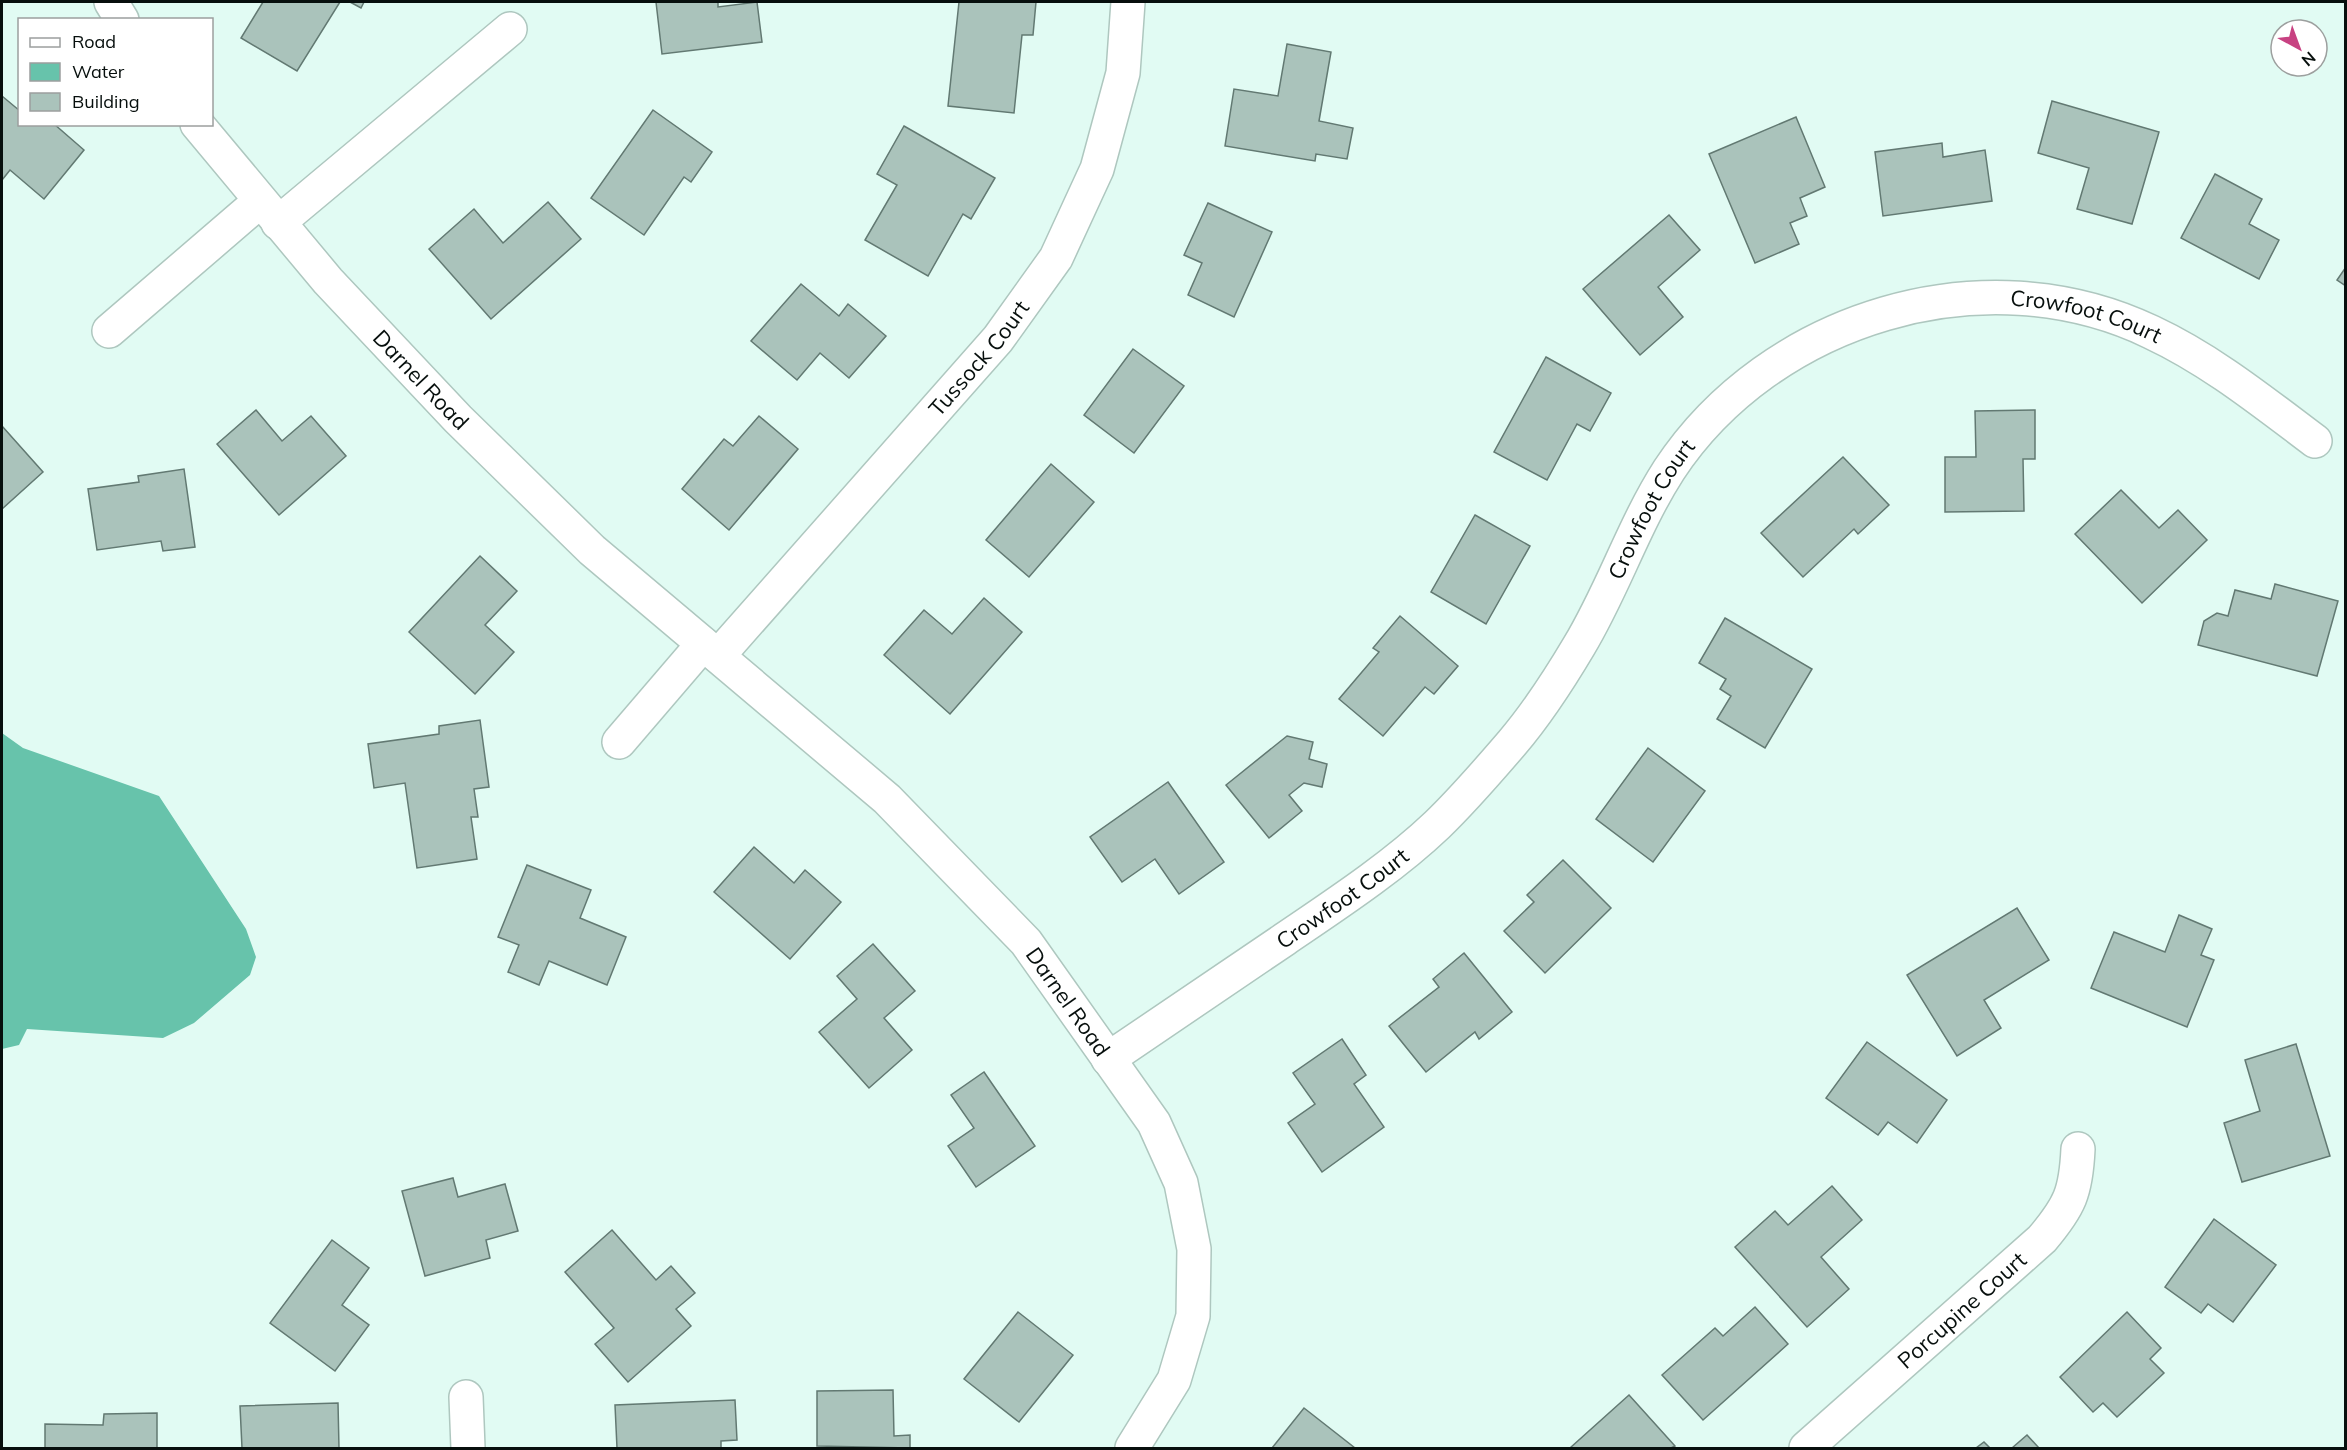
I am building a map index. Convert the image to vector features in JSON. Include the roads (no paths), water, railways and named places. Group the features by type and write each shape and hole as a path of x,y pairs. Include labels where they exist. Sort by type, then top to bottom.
{"street":[{"path":"111,2 121,18"},
{"name":"Tussock Court","path":"710,650 998,339 1056,258 1097,169 1123,73 1128,2"},
{"path":"109,332 510,29"},
{"name":"Darnel Road","path":"199,126 268,212 328,281 458,419 592,550 887,799 958,869 1026,942 1154,1123 1181,1183 1194,1249 1193,1316 1174,1380 1132,1449"},
{"name":"Crowfoot Court","path":"1108,1059 1342,900 1436,826 1515,740 1580,645 1631,537 1670,469 1718,410 1779,360 1847,325 1922,302 2001,296 2079,306 2150,331 2218,369 2315,441"},
{"path":"619,742 710,650"},
{"name":"Porcupine Court","path":"1806,1449 2043,1239 2064,1213 2077,1181 2078,1149"},
{"path":"466,1397 468,1449"}],"water":[{"path":"2,733 23,748 159,796 246,929 256,957 250,975 194,1023 163,1038 27,1029 19,1045 2,1049"}]}
